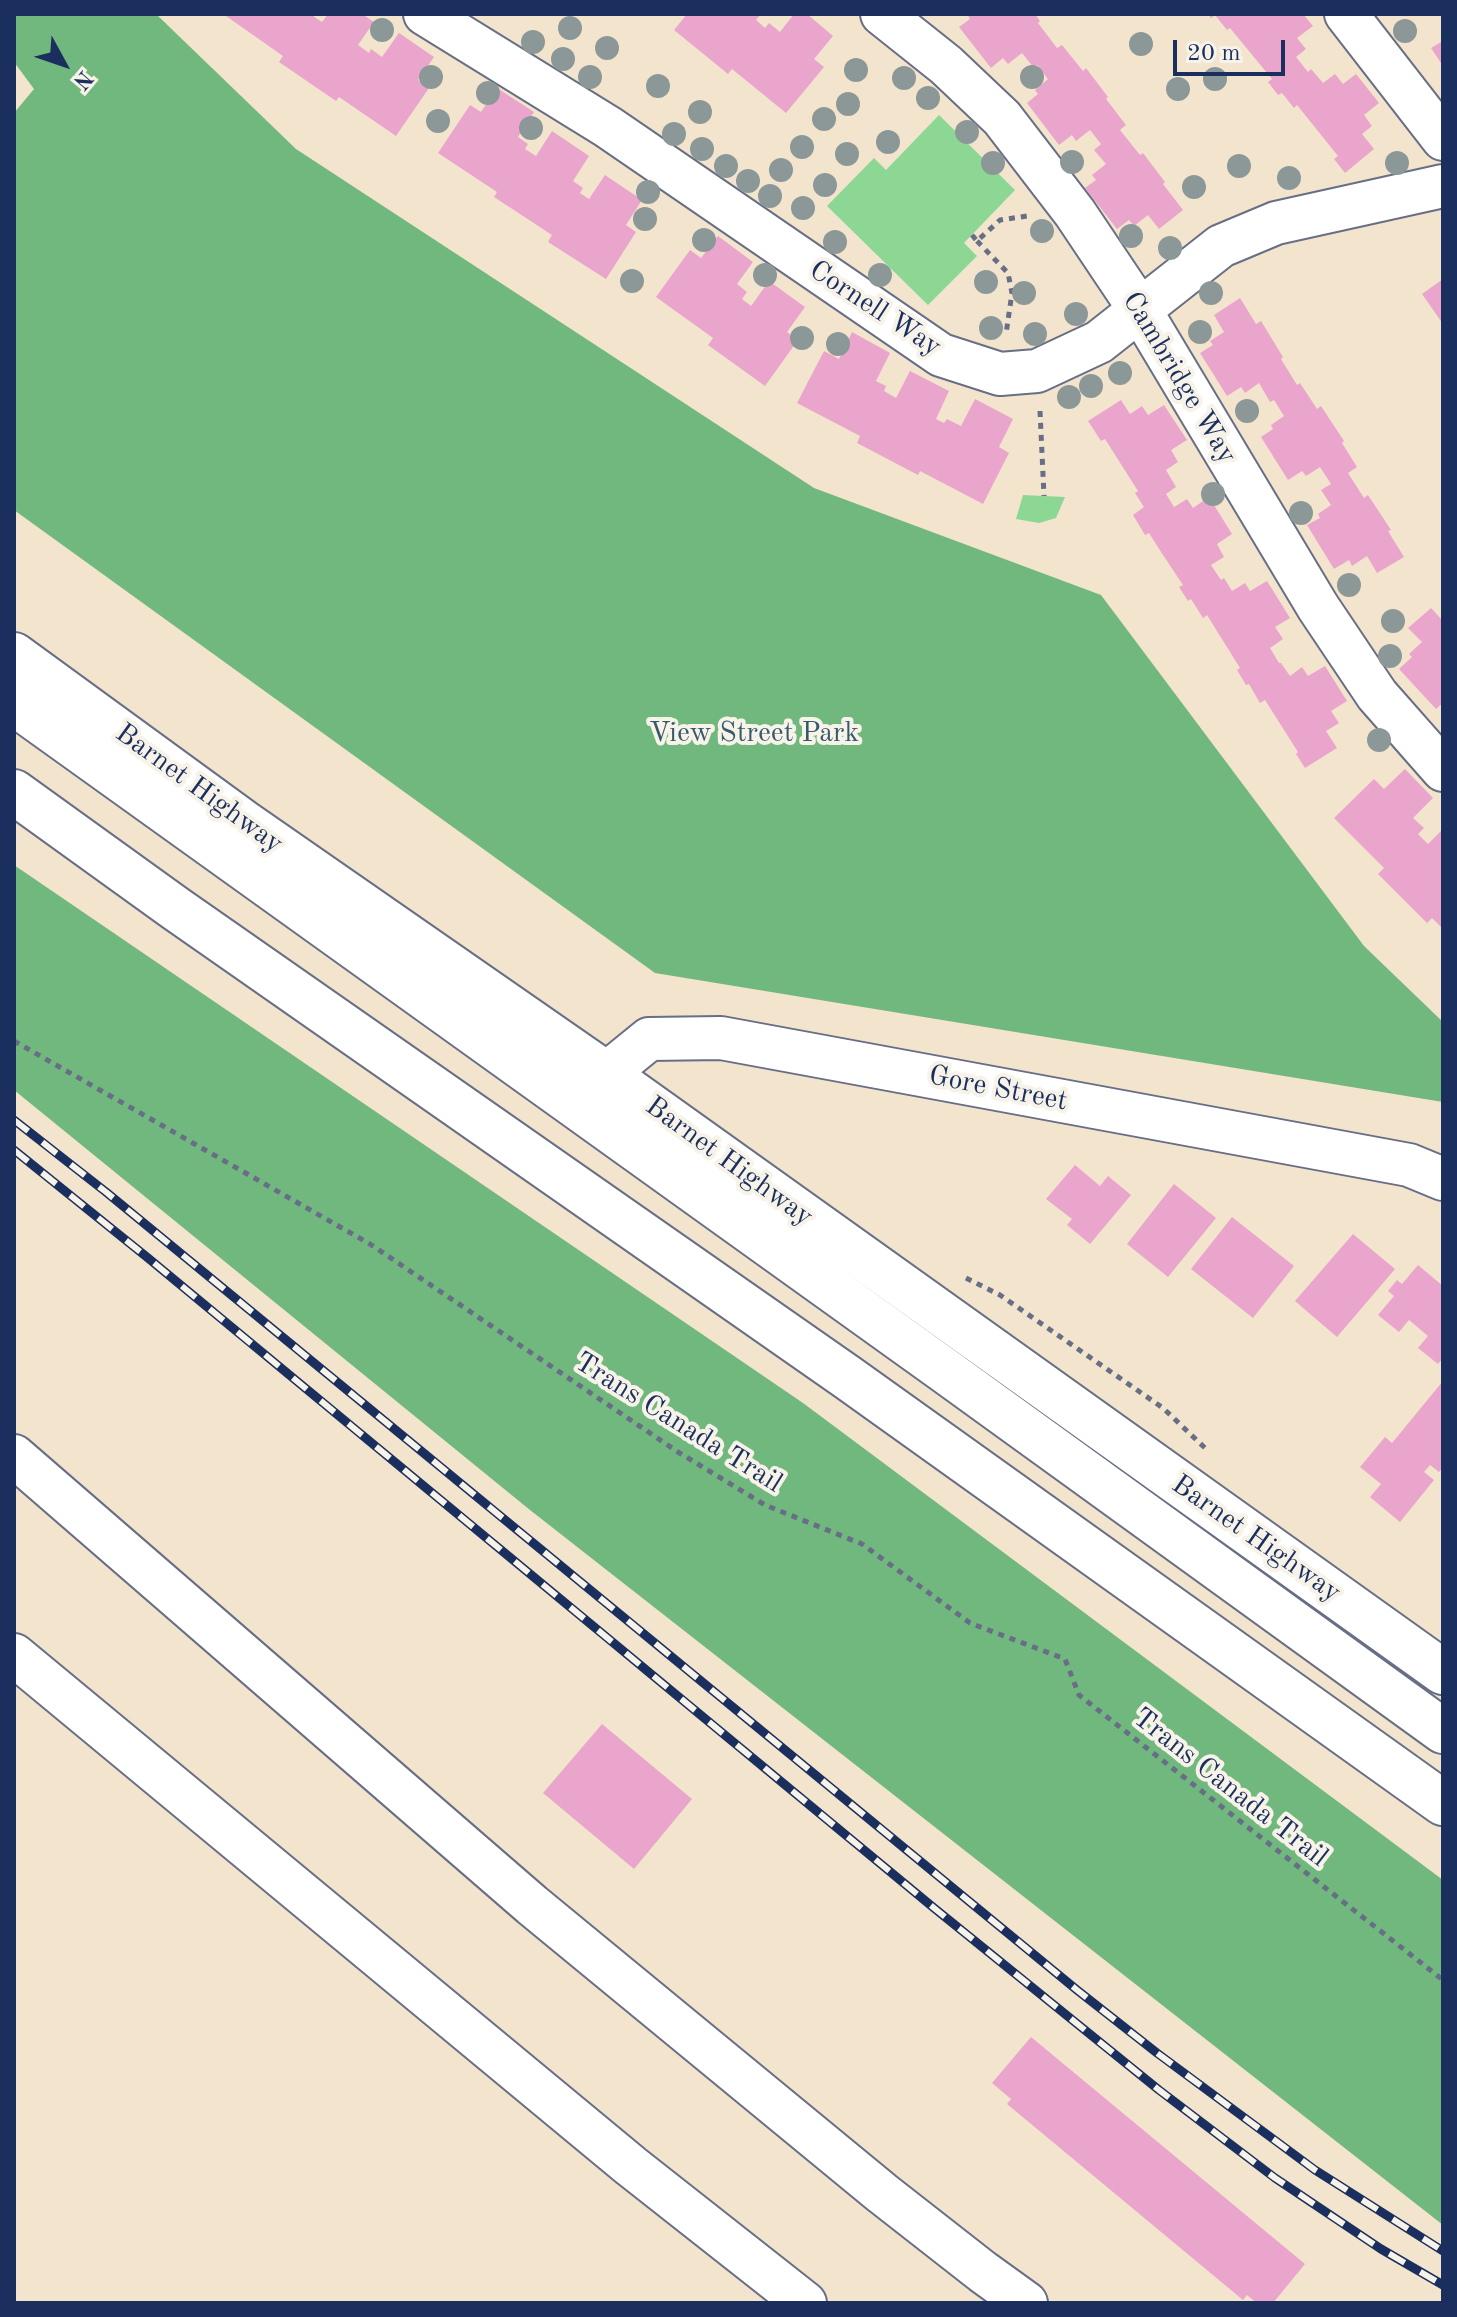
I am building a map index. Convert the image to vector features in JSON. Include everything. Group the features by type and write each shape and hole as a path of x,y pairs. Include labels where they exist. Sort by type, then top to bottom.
{"main road":[{"name":"Barnet Highway","path":"14,655 243,822 606,1074 1443,1672"},
{"path":"14,703 1443,1731"},
{"path":"14,792 175,908 835,1368 1443,1803"}],"street":[{"name":"Cornell Way","path":"425,14 608,127 941,355 1019,372"},
{"name":"Cambridge Way","path":"882,14 946,65 1002,118 1075,213 1140,310 1318,607 1377,695 1443,770"},
{"path":"1346,14 1443,139"},
{"path":"1019,372 1099,342 1221,246 1276,223 1443,186"},
{"name":"Gore Street","path":"578,1109 606,1074 649,1039 721,1038 1409,1165 1443,1179"},
{"path":"14,1456 532,1905 882,2193 1026,2303"},
{"path":"14,1655 631,2166 805,2303"}],"path":[{"path":"1044,496 1019,372 1010,313 1012,293 1008,273 974,238 1000,220 1022,216 1050,219 1075,213"},
{"name":"Trans Canada Trail","path":"14,1041 370,1244 678,1452 765,1505 862,1544 970,1623 1065,1659 1079,1695 1443,1980"}],"green space":[{"name":"View Street Park","path":"14,14 156,14 296,149 814,488 1101,595 1364,946 1443,1022 1443,1102 655,973 14,510 14,113 34,89 14,62"},
{"path":"939,115 1015,190 964,243 977,256 928,305 827,206 874,158 886,170"},
{"path":"1023,495 1065,497 1056,518 1039,523 1016,519"},
{"path":"14,865 803,1403 1443,1880 1443,2225 530,1510 14,1090"}],"building":[{"path":"227,14 310,14 322,22 328,14 362,14 374,22 358,45 369,53 371,49 382,57 399,33 434,57 418,80 429,88 396,136 339,97 336,101 279,62 283,56"},
{"path":"687,14 761,14 756,20 765,28 769,23 780,32 794,14 807,14 833,36 814,59 824,67 786,113 732,69 728,74 674,30"},
{"path":"967,14 1035,14 1057,48 1062,45 1083,71 1086,68 1108,97 1106,99 1126,125 1120,130 1140,155 1143,153 1183,210 1159,229 1148,215 1134,226 1129,220 1117,229 1085,188 1096,180 1092,175 1106,164 1094,150 1101,144 1090,130 1076,141 1072,135 1059,145 1027,103 1038,94 1035,90 1048,79 1022,53 1008,64 1003,58 991,68 959,27 970,19"},
{"path":"1208,14 1303,14 1313,26 1297,38 1306,49 1296,57 1308,72 1311,69 1323,83 1335,74 1343,84 1356,74 1379,103 1364,115 1372,126 1362,134 1374,149 1345,173 1334,159 1338,156 1297,105 1294,108 1282,93 1278,95 1268,82 1272,79 1230,28 1227,30 1215,15 1211,18"},
{"path":"1443,41 1443,66 1431,48"},
{"path":"497,88 534,112 518,137 528,144 525,149 536,156 552,131 589,156 573,181 583,188 580,193 589,199 605,175 642,200 626,225 636,232 606,279 548,242 552,235 494,197 497,192 438,153 470,105 481,112"},
{"path":"718,236 753,262 737,284 747,292 742,299 751,306 769,281 805,307 787,332 798,340 765,386 708,345 713,338 656,297 690,250 701,258"},
{"path":"1443,279 1443,324 1422,294"},
{"path":"1240,298 1256,324 1261,321 1297,385 1300,383 1317,409 1321,406 1344,441 1342,443 1357,467 1348,473 1364,498 1368,495 1391,530 1388,531 1404,557 1377,573 1367,556 1352,566 1349,560 1334,569 1307,525 1320,518 1318,514 1331,505 1321,490 1331,484 1320,467 1306,476 1302,471 1288,480 1261,437 1284,416 1274,400 1270,402 1259,383 1245,393 1241,387 1227,396 1200,353 1213,345 1210,341 1224,332 1214,315"},
{"path":"852,332 890,353 876,381 886,386 884,391 896,398 910,371 949,391 936,419 944,423 947,419 961,426 975,399 1013,419 999,447 1009,453 983,504 857,443 860,436 797,403 824,351 839,359"},
{"path":"1121,400 1130,414 1142,406 1148,415 1164,405 1187,440 1171,450 1178,462 1166,470 1176,487 1166,494 1174,507 1187,499 1193,508 1209,497 1232,534 1217,544 1224,557 1211,565 1232,591 1245,583 1250,591 1267,581 1290,618 1275,627 1283,639 1270,648 1279,663 1290,676 1302,667 1308,676 1325,666 1347,701 1331,711 1339,723 1326,731 1337,748 1305,768 1265,700 1260,703 1249,684 1246,685 1237,670 1240,668 1207,615 1203,618 1191,599 1188,601 1179,587 1183,585 1149,533 1145,535 1133,515 1144,507 1135,493 1138,491 1105,439 1101,441 1088,421"},
{"path":"1431,608 1443,621 1443,703 1436,709 1399,669 1422,642 1408,628"},
{"path":"1405,769 1433,798 1413,818 1424,828 1418,834 1428,844 1443,829 1443,929 1432,918 1427,923 1378,874 1384,868 1334,818 1374,779 1384,789"},
{"path":"1075,1165 1100,1186 1108,1176 1131,1195 1090,1244 1067,1225 1072,1219 1046,1199"},
{"path":"1174,1184 1216,1218 1168,1277 1127,1244"},
{"path":"1232,1217 1294,1266 1253,1318 1191,1269"},
{"path":"1353,1234 1395,1269 1337,1337 1295,1301"},
{"path":"1418,1265 1443,1286 1443,1358 1438,1364 1418,1348 1428,1336 1409,1320 1399,1332 1378,1315 1394,1296 1388,1291 1397,1280 1402,1284"},
{"path":"1443,1381 1443,1467 1439,1472 1430,1465 1424,1472 1434,1480 1400,1522 1370,1497 1381,1484 1360,1467 1385,1437 1392,1443"},
{"path":"602,1724 692,1799 634,1869 543,1793"},
{"path":"1031,2037 1305,2264 1273,2303 1257,2303 1247,2295 1243,2300 1007,2104 1011,2099 992,2083"}],"railway":[{"path":"14,1120 106,1192 1077,1990 1315,2170 1443,2251"},
{"path":"14,1150 1159,2090 1275,2178 1381,2249 1443,2285"}]}
